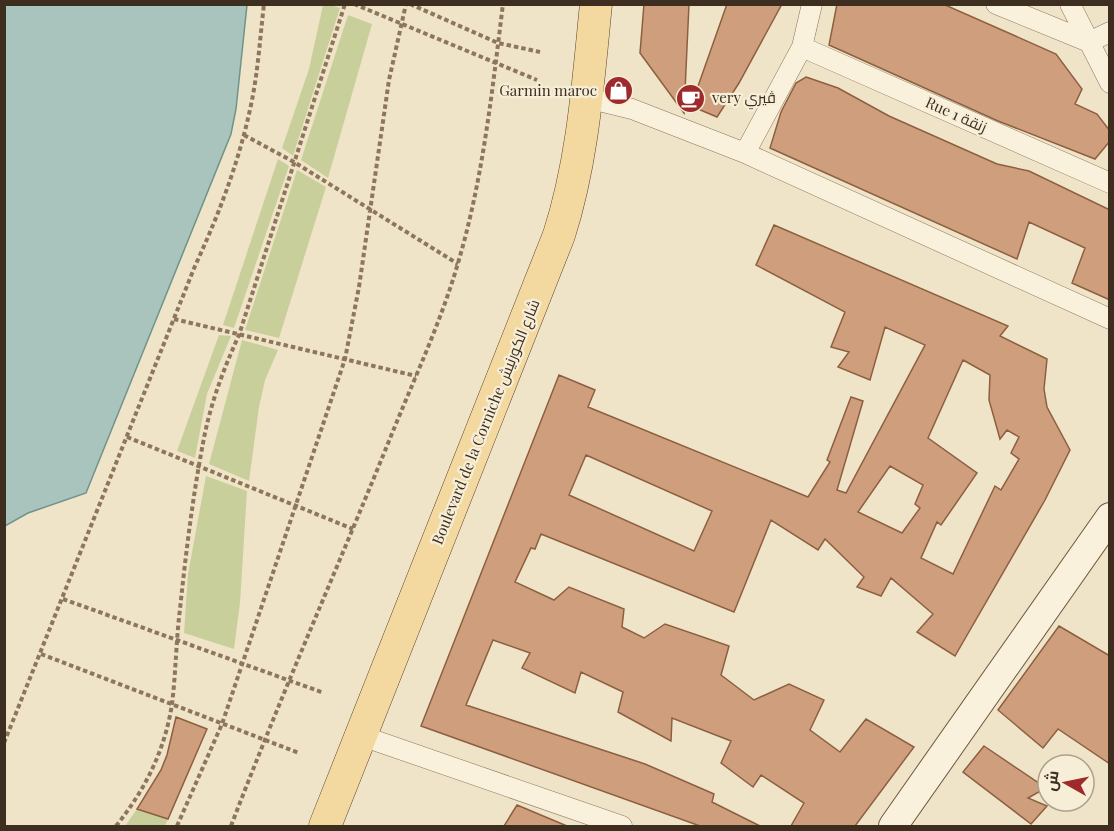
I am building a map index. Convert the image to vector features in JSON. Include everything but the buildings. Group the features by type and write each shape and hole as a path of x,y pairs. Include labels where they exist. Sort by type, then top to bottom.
{"main road":[{"name":"Boulevard de la Corniche شارع الكورنيش","path":"324,826 362,736 555,247 575,176 587,98 596,4"}],"street":[{"path":"745,153 802,47 812,4"},
{"path":"996,4 1089,42 1110,32"},
{"path":"1070,4 1110,82"},
{"name":"Rue 1 زنقة","path":"802,47 1110,183"},
{"path":"587,98 632,109 745,153 1110,319"},
{"path":"893,826 1110,517"},
{"path":"362,736 622,826"}],"path":[{"path":"4,743 223,202 244,135 256,70 264,4"},
{"path":"116,826 133,803 155,765 164,740 172,704 177,640 199,467 211,409 238,334 345,4"},
{"path":"354,4 537,80"},
{"path":"177,826 222,724 244,664 345,359 371,212 390,80 408,4 498,43 540,52"},
{"path":"231,826 264,740 440,317 458,264 479,182 503,4"},
{"path":"244,135 294,162 458,264"},
{"path":"174,320 416,376"},
{"path":"127,437 353,530"},
{"path":"63,599 324,693"},
{"path":"41,654 299,753"}],"green space":[{"path":"323,5 340,8 293,156 282,148 309,69"},
{"path":"348,15 372,24 328,178 301,160"},
{"path":"278,159 289,166 234,328 223,325"},
{"path":"297,170 326,187 279,338 245,330"},
{"path":"219,335 231,336 207,394 195,458 177,451"},
{"path":"242,340 278,350 265,380 259,407 249,481 209,464"},
{"path":"206,476 247,491 240,603 234,649 184,633 188,574"},
{"path":"137,809 168,819 165,826 125,826"}],"water":[{"path":"5,4 247,5 236,109 231,134 86,493 28,513 5,526"}],"place":[{"name":"Garmin maroc","path":"618,91"},
{"name":"very ڤيري","path":"691,98"}]}
